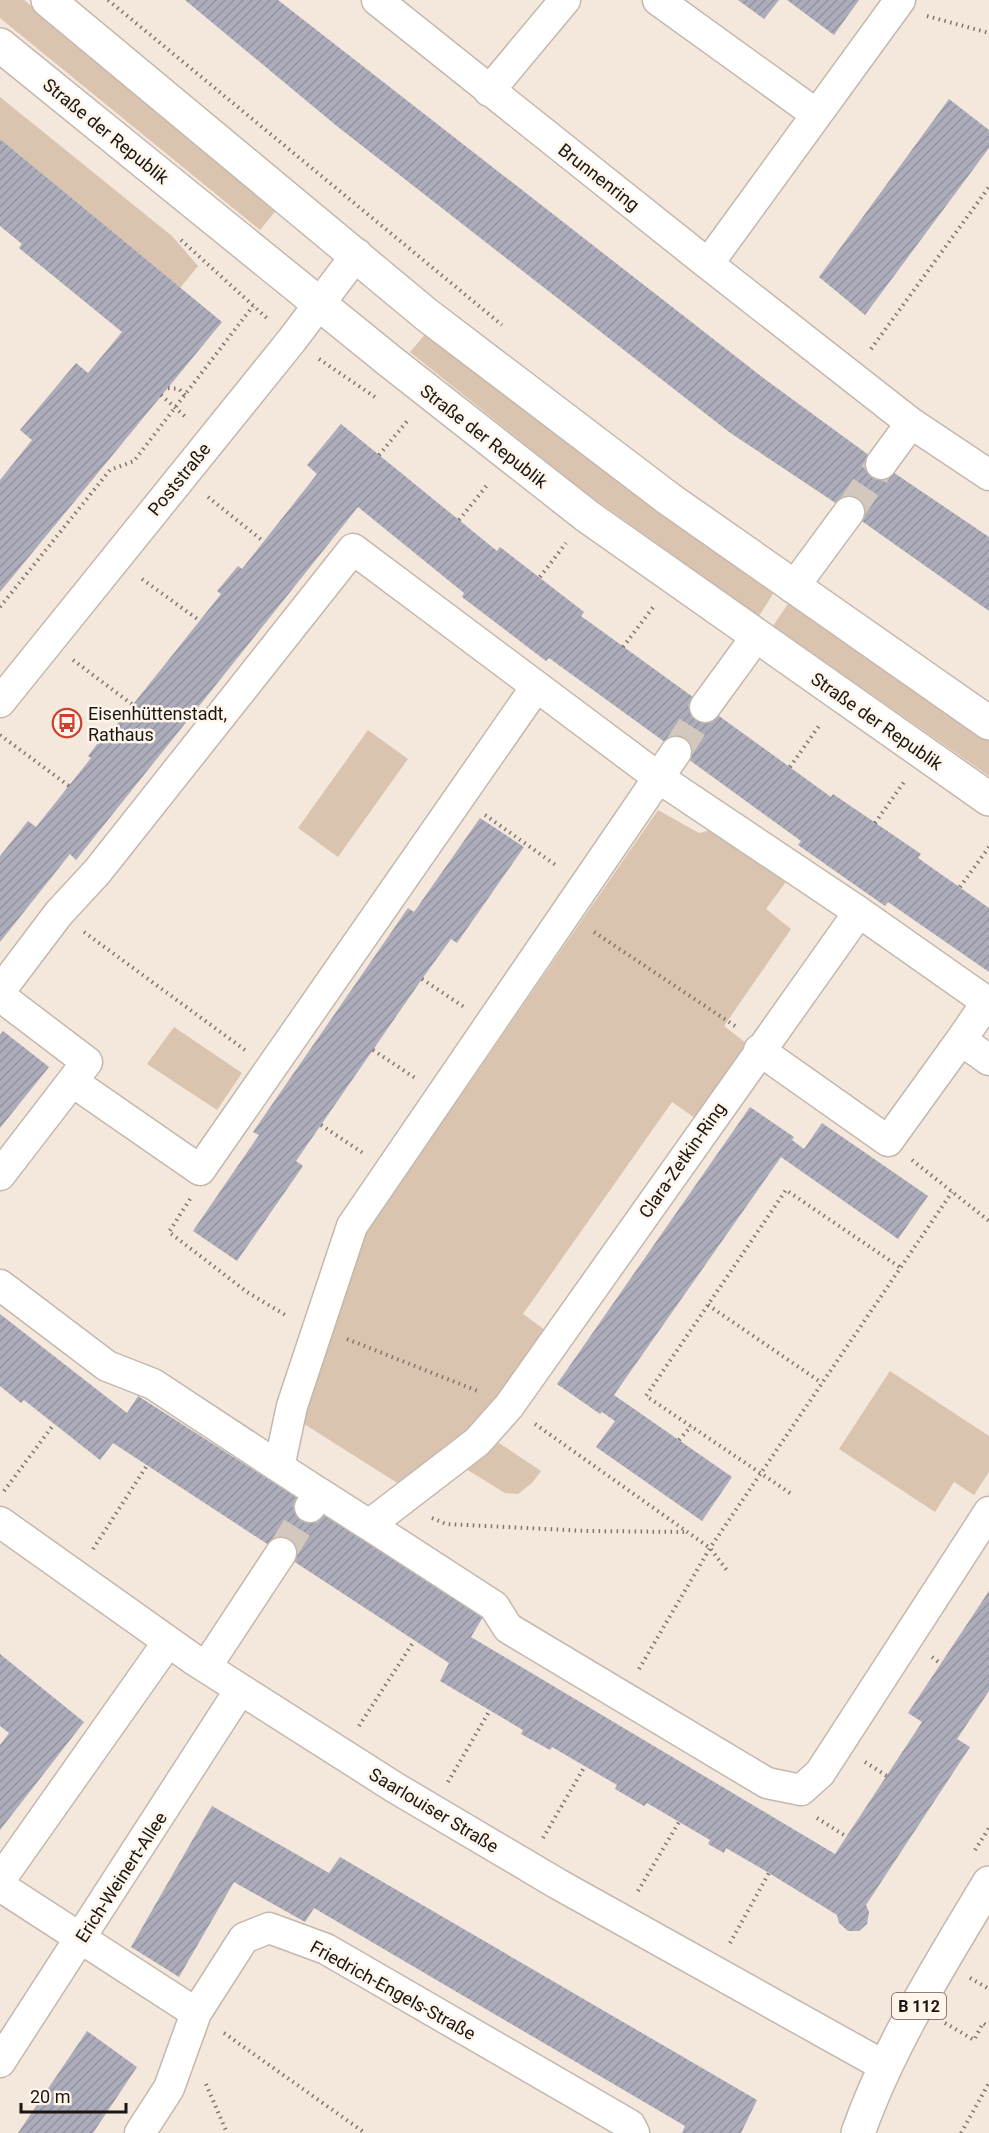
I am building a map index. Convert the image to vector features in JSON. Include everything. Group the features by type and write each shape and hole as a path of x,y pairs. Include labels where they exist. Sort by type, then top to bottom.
{"street":[{"path":"48,0 357,254 427,315 669,499 793,588 989,723"},
{"name":"Brunnenring","path":"377,0 911,423 989,475"},
{"path":"489,91 565,0"},
{"path":"658,0 816,114"},
{"path":"708,264 897,3"},
{"name":"Straße der Republik","path":"0,45 586,516 989,799"},
{"name":"Poststraße","path":"0,702 320,304 357,254"},
{"path":"881,464 911,423"},
{"path":"793,588 849,512"},
{"path":"0,991 59,913 97,872 353,549 659,778 987,1002 888,1141 761,1048"},
{"path":"705,707 756,637"},
{"path":"73,1082 200,1170 536,687"},
{"path":"279,1467 292,1406 352,1226 676,752"},
{"name":"Clara-Zetkin-Ring","path":"369,1525 477,1442 509,1406 858,912"},
{"path":"0,996 87,1062 0,1175"},
{"path":"961,1040 989,1060"},
{"path":"0,1285 107,1366 153,1384 279,1467 315,1500 369,1525 494,1606 508,1628 767,1783 801,1790 820,1773 989,1512"},
{"name":"Saarlouiser Straße","path":"0,1522 168,1642 342,1754 621,1920 886,2067"},
{"path":"206,1667 280,1553"},
{"path":"0,1880 168,1642"},
{"name":"Erich-Weinert-Allee","path":"0,2062 240,1690"},
{"name":"B 112","path":"858,2133 886,2067 945,1956 989,1883"},
{"path":"0,1886 196,2013"},
{"name":"Friedrich-Engels-Straße","path":"140,2133 169,2088 196,2013 244,1938 270,1928 326,1949 632,2129"}],"path":[{"path":"108,0 504,327"},
{"path":"897,3 989,33"},
{"path":"852,375 989,187"},
{"path":"0,607 110,470 134,461 253,306"},
{"path":"168,388 178,389 186,396"},
{"path":"161,396 176,409"},
{"path":"379,455 408,420"},
{"path":"182,476 263,542"},
{"path":"459,520 488,484"},
{"path":"540,577 566,543"},
{"path":"115,559 200,621"},
{"path":"623,647 654,606"},
{"path":"48,642 133,705"},
{"path":"790,767 821,723"},
{"path":"0,735 69,786"},
{"path":"875,823 904,781"},
{"path":"459,797 585,885"},
{"path":"960,887 989,846"},
{"path":"59,913 271,1069"},
{"path":"566,913 761,1048"},
{"path":"422,979 490,1024"},
{"path":"373,1050 441,1095"},
{"path":"321,1125 390,1170"},
{"path":"888,1141 989,1221"},
{"path":"200,1170 197,1188 169,1233 281,1313 460,1382 509,1406 710,1548 729,1572"},
{"path":"790,1493 646,1396 786,1190 901,1268"},
{"path":"622,1698 710,1548 952,1192"},
{"path":"708,1305 822,1383"},
{"path":"0,1497 54,1424"},
{"path":"679,1440 691,1426"},
{"path":"75,1576 146,1467"},
{"path":"399,1502 446,1524 586,1531 687,1532"},
{"path":"342,1754 414,1641"},
{"path":"432,1809 490,1710"},
{"path":"526,1865 585,1766"},
{"path":"621,1920 679,1822"},
{"path":"714,1971 769,1873"},
{"path":"970,1977 989,1989"},
{"path":"196,2013 365,2133"},
{"path":"945,2022 974,2040 983,2023 989,2027"},
{"path":"961,2133 989,2083"}],"shaded area":[{"path":"0,0 24,0 279,207 260,230 0,18"},
{"path":"0,97 172,236 198,266 180,288 0,139"},
{"path":"428,331 775,591 759,616 582,490 410,352"},
{"path":"790,601 989,739 989,776 773,626"},
{"path":"368,730 408,759 338,857 298,828"},
{"path":"658,810 699,833 718,828 788,879 766,909 791,929 724,1026 746,1043 695,1118 672,1102 523,1314 545,1330 475,1427 402,1486 301,1422 363,1237"},
{"path":"174,1027 242,1073 217,1110 147,1064"},
{"path":"890,1371 989,1436 989,1472 974,1495 954,1482 935,1512 839,1449"},
{"path":"499,1443 541,1471 532,1483 518,1494 505,1493 466,1469"}],"building":[{"path":"185,0 278,0 766,380 881,464 989,537 989,611 849,512 729,432 338,127"},
{"path":"738,0 779,0 764,19"},
{"path":"787,0 859,0 834,35"},
{"path":"949,99 989,130 989,148 865,315 819,277"},
{"path":"0,139 222,322 0,592 0,480 32,440 20,430 76,363 88,373 122,332 19,248 22,244 0,226"},
{"path":"341,424 497,551 500,547 584,612 581,616 831,797 833,794 921,854 918,858 989,908 989,972 888,902 885,906 798,845 801,841 549,658 546,661 462,597 464,593 358,507 76,860 70,854 0,942 0,856 28,821 36,827 91,758 88,756 108,730 111,732 221,594 217,591 238,566 242,569 317,474 307,465"},
{"path":"480,818 524,847 457,943 451,939 422,979 296,1161 303,1166 237,1261 193,1231 259,1135 253,1132 408,908 414,912"},
{"path":"3,1031 49,1067 0,1128 0,1035"},
{"path":"750,1107 794,1137 792,1140 804,1149 822,1123 928,1196 898,1239 781,1157 614,1395 732,1477 702,1521 596,1447 615,1421 602,1412 600,1414 557,1384"},
{"path":"0,1314 127,1413 138,1396 483,1617 471,1637 835,1854 922,1722 908,1713 989,1591 989,1691 957,1739 970,1747 866,1905 869,1912 867,1924 859,1931 848,1931 839,1923 837,1915 769,1873 726,1848 724,1853 708,1844 710,1840 647,1803 644,1806 615,1789 617,1785 552,1747 550,1750 521,1734 523,1730 440,1681 449,1663 113,1443 100,1460 24,1400 21,1403 0,1386"},
{"path":"0,1654 84,1722 0,1830 0,1745 9,1733 0,1726"},
{"path":"212,1806 329,1873 340,1857 757,2100 741,2133 682,2133 685,2126 314,1908 305,1922 234,1882 179,1977 131,1947"},
{"path":"87,2031 137,2067 93,2133 18,2133"}],"tunnel":[{"path":"849,512 881,464"},
{"path":"676,752 705,707"},
{"path":"281,1553 310,1507"}],"place":[{"name":"Eisenhüttenstadt, Rathaus","path":"67,723"}]}
